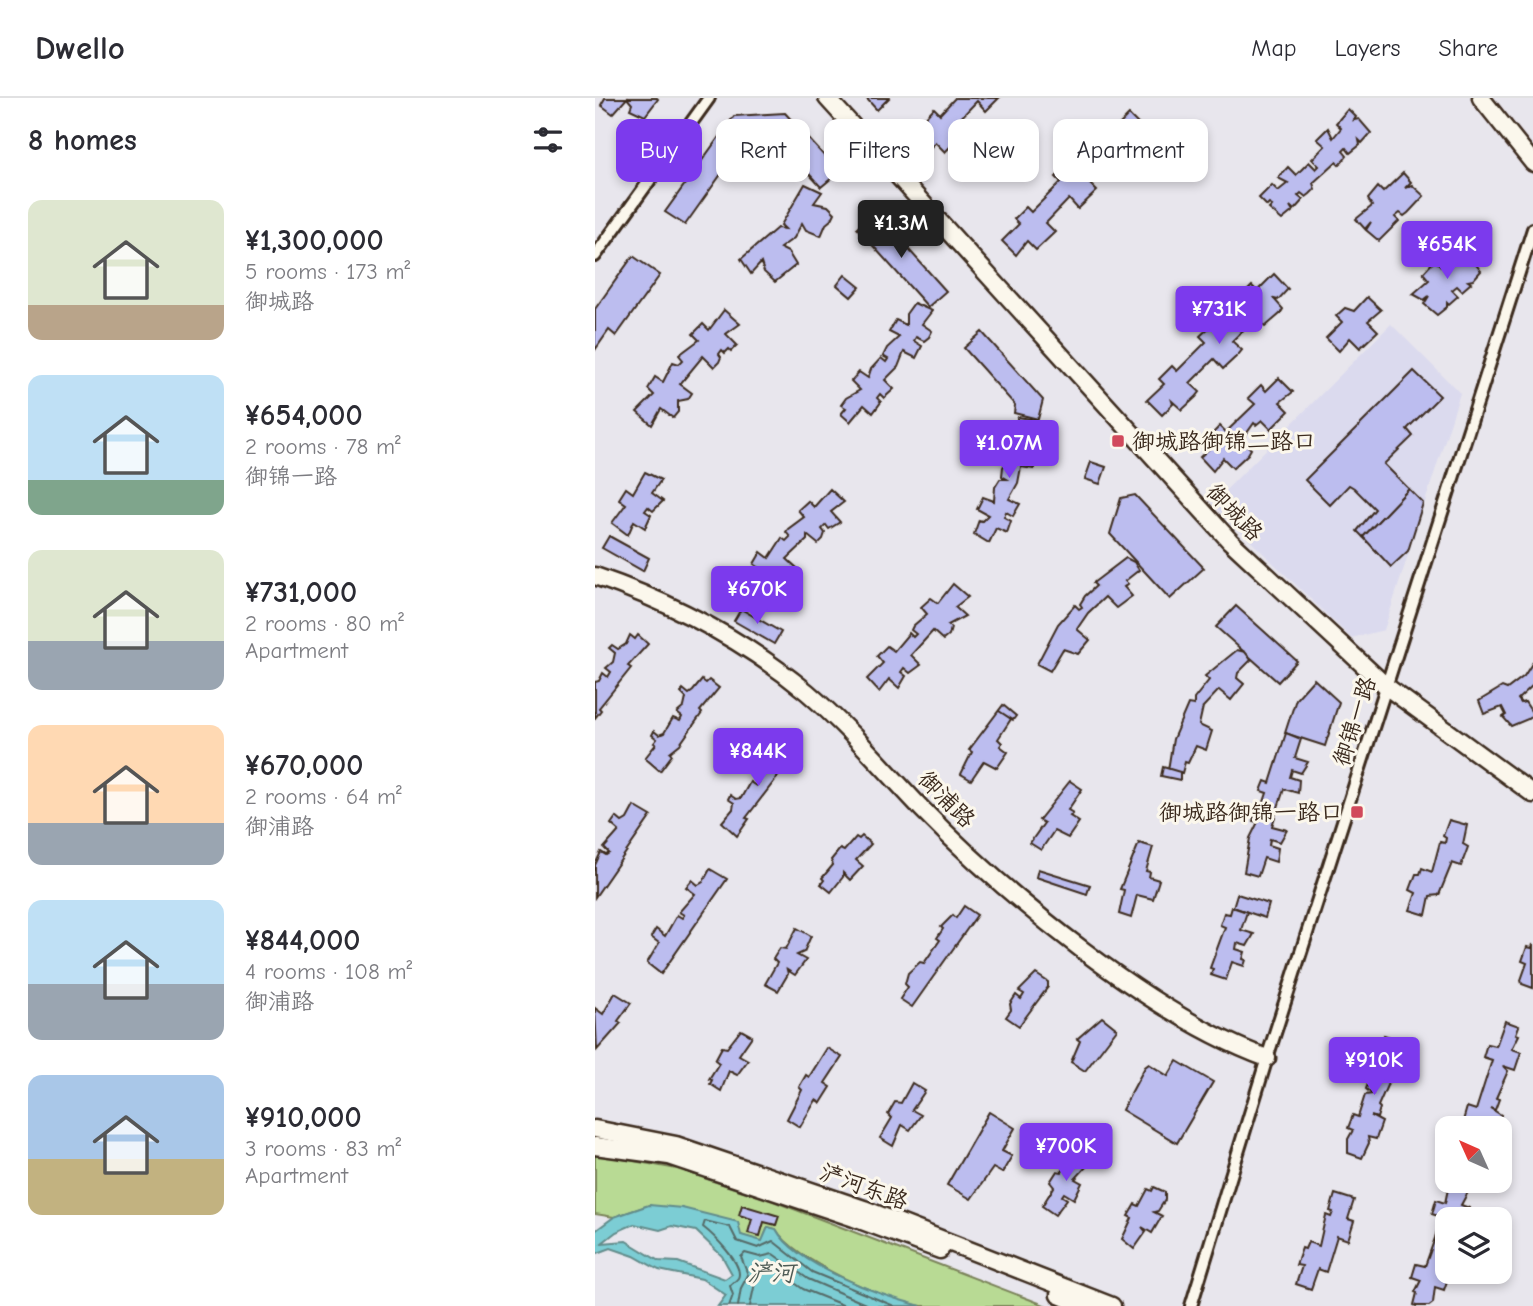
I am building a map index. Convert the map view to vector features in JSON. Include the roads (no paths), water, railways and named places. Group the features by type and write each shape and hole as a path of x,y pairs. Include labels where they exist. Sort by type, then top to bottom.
{"street":[{"path":"595,256 709,98"},
{"name":"御城路","path":"827,98 1230,541 1387,688 1533,794"},
{"path":"1481,98 1533,163"},
{"name":"御锦一路","path":"1191,1306 1267,1058 1533,229"},
{"name":"御浦路","path":"595,576 665,604 763,659 828,711 968,853 1053,925 1098,960 1167,1006 1218,1036 1267,1058"},
{"name":"浐河东路","path":"595,1129 688,1149 864,1209 1112,1306"},
{"name":"浐河东路","path":"595,1146 669,1156 854,1218 1085,1306"}],"water":[{"name":"浐河","path":"649,1205 682,1208 738,1222 741,1235 762,1241 768,1227 776,1229 801,1255 820,1267 863,1287 921,1306 718,1306 726,1295 702,1279 659,1270 634,1256 611,1248 595,1254 595,1231 614,1217","holes":["634,1224 660,1230 672,1226 696,1231 722,1256 732,1274 725,1279 678,1262 659,1261 626,1241 602,1243 616,1232"]}],"place":[{"name":"御城路御锦二路口","path":"1118,441"},
{"name":"御城路御锦一路口","path":"1357,812"}]}
